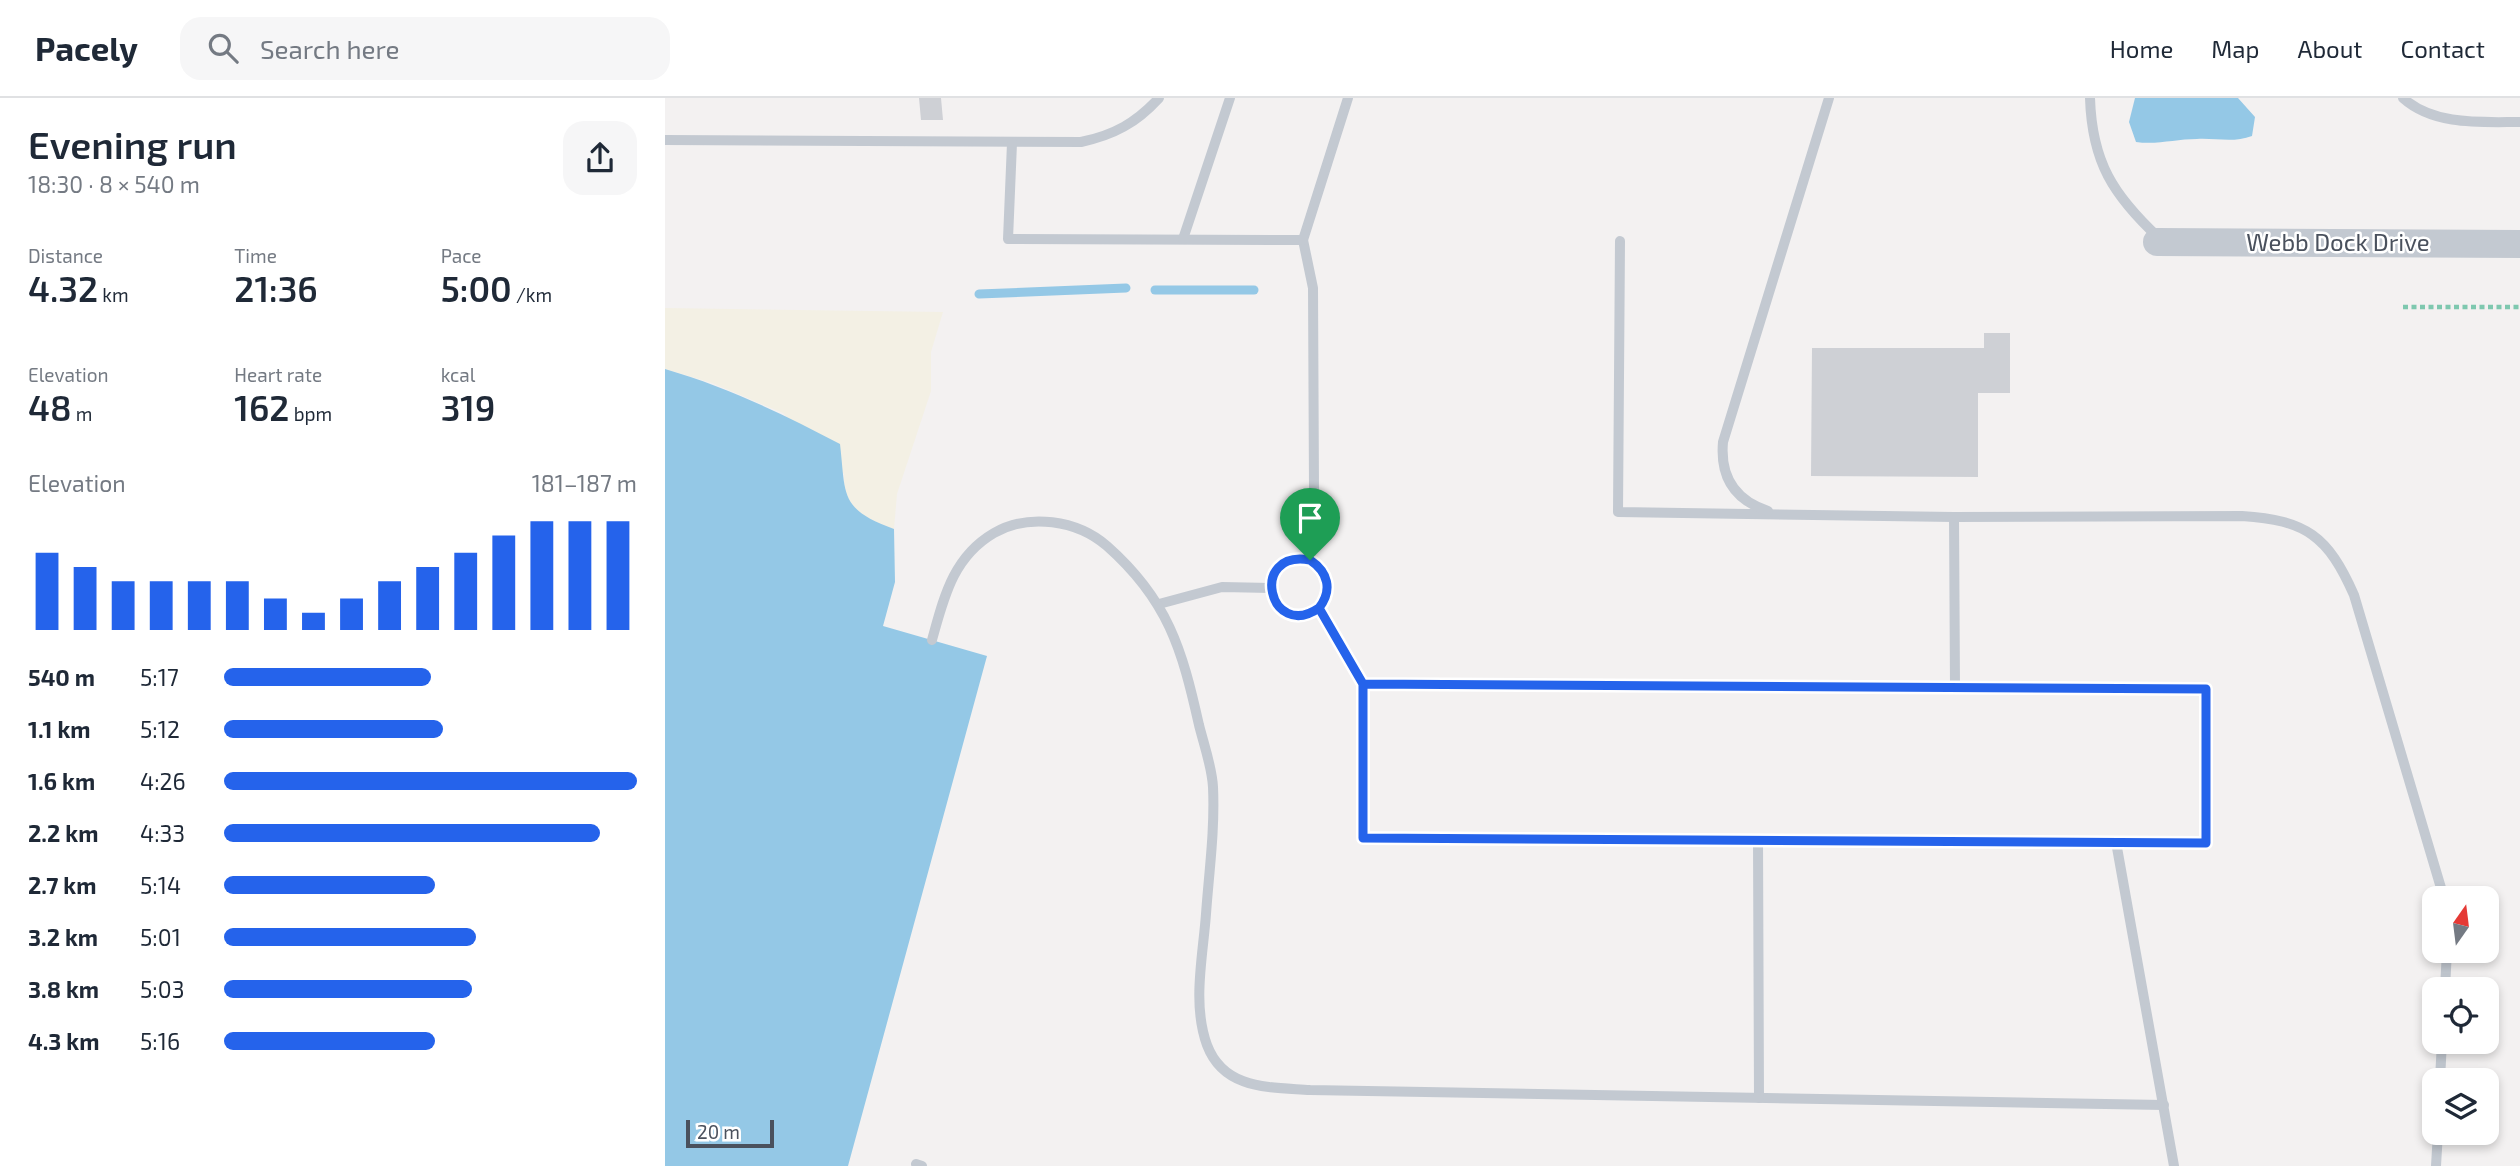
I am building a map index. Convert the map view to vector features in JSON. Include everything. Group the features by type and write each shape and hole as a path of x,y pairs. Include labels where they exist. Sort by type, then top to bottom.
{"street":[{"name":"Webb Dock Drive","path":"2160,242 2520,244"}],"lane":[{"path":"665,140 1081,142 1105,137 1133,123 1159,98"},
{"path":"1183,239 1230,98"},
{"path":"1310,560 1317,504 1314,490 1313,288 1303,240 1348,98"},
{"path":"1787,514 1760,508 1735,492 1725,472 1723,442 1829,98"},
{"path":"2090,98 2092,132 2101,166 2124,203 2160,242"},
{"path":"2403,98 2423,112 2436,116 2473,121 2520,122"},
{"path":"1012,143 1008,239 1303,240"},
{"path":"1620,241 1618,512 1954,517 2242,516 2281,522 2316,536 2338,563 2354,595 2440,886"},
{"path":"1954,517 1955,687"},
{"path":"932,640 954,570 988,537 1002,528 1027,523 1071,526 1100,540 1131,569 1159,604 1187,670 1213,784 1213,824 1199,1012 1208,1049 1229,1077 1257,1086 1310,1090 2164,1105"},
{"path":"1291,560 1310,560 1318,565 1328,582 1325,600 1319,608 1302,616 1292,615 1277,605 1271,588 1272,579 1282,564 1291,560"},
{"path":"1159,604 1222,587 1271,588"},
{"path":"1319,608 1363,684 1363,838 2206,843 2206,689 1363,684"},
{"path":"1758,840 1759,1098"},
{"path":"2116,842 2174,1166"},
{"path":"2436,1166 2437,1145"}],"path":[{"path":"2403,307 2520,307"}],"sand":[{"path":"665,308 943,312 931,352 931,391 897,494 894,529 873,521 857,510 847,495 844,474 783,413 712,383 665,369"}],"water":[{"path":"2135,98 2238,98 2255,117 2252,136 2232,140 2136,142 2129,122"},
{"path":"665,369 754,402 840,444 845,488 854,507 876,522 894,529 895,582 883,626 987,656 848,1166 665,1166"}],"building":[{"path":"919,98 941,98 943,120 921,120"},
{"path":"1984,333 2010,333 2010,393 1978,393 1978,477 1811,476 1812,348 1984,348"}],"waterway":[{"path":"979,294 1126,288"},
{"path":"1155,290 1254,290"}],"route":[{"path":"1310,560 1300,558 1282,564 1272,579 1272,597 1277,605 1292,615 1302,616 1319,608 1363,684 1363,838 2206,843 2206,689 1363,684 1319,608 1325,600 1328,582 1318,565 1310,560"}]}
